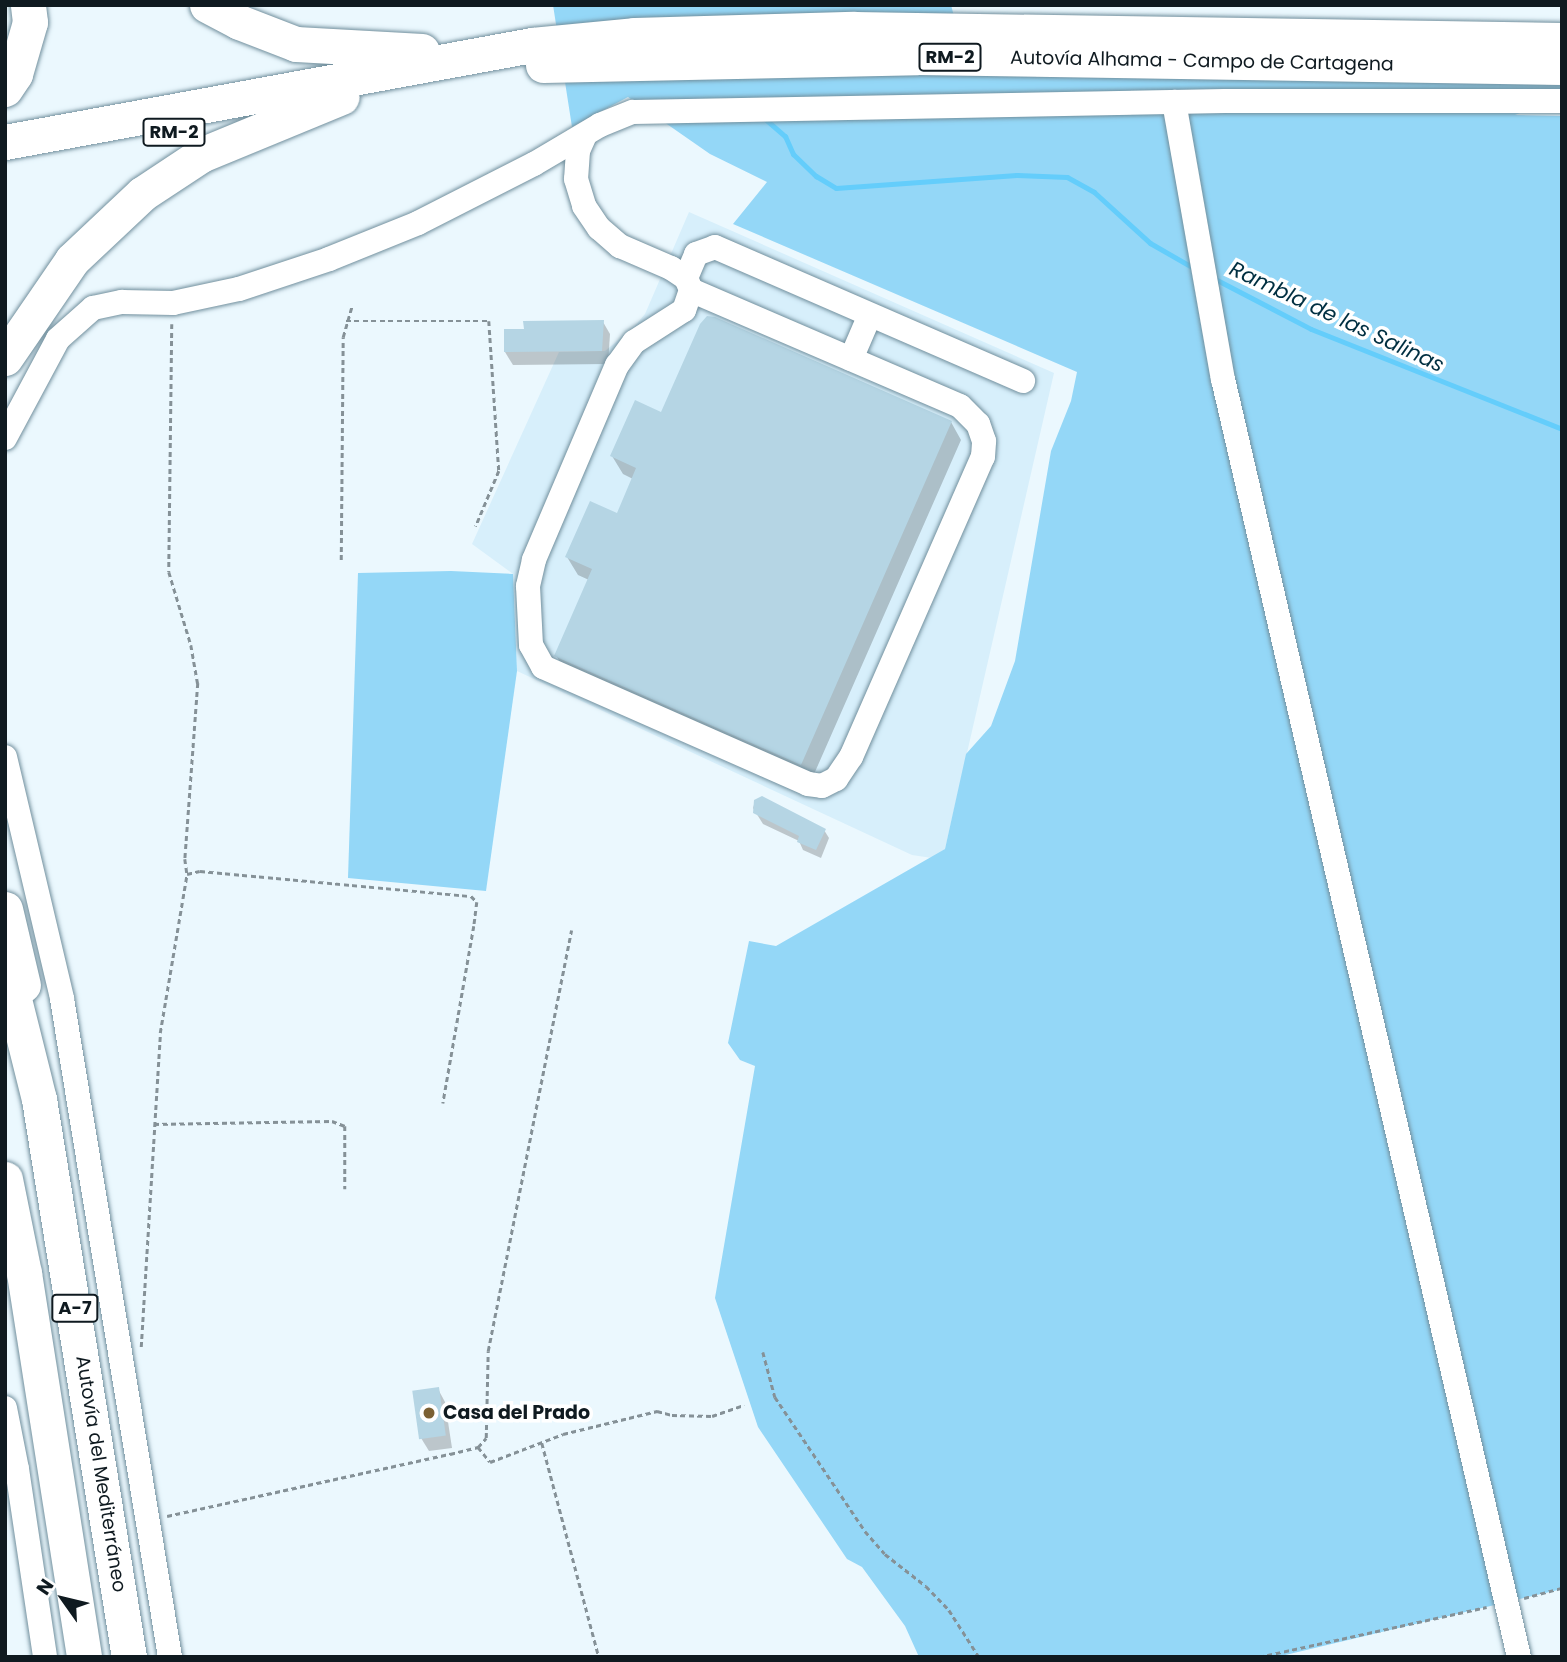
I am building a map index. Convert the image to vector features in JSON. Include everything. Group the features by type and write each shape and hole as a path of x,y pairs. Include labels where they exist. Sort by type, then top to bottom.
{"highway":[{"path":"5,89 15,74 30,22 28,5"},
{"path":"207,5 239,22 296,44 427,51 516,40 532,45"},
{"name":"Autovía Alhama - Campo de Cartagena","path":"532,45 634,36 854,29 1562,40"},
{"name":"RM-2","path":"5,142 532,45"},
{"name":"Autovía Alhama - Campo de Cartagena","path":"342,97 542,65 916,57 1562,67"},
{"path":"5,358 72,260 142,194 201,155 342,97"},
{"name":"RM-2","path":"5,162 144,138 342,97"},
{"path":"5,909 35,1036 39,1099"},
{"name":"Autovía del Mediterráneo","path":"5,963 39,1099 130,1657"},
{"name":"A-7","path":"5,1179 24,1272 84,1657"}],"lane":[{"path":"5,438 58,339 75,321 93,308 122,302 173,303 239,289 329,259 418,223 633,112 1174,102 1562,101"},
{"path":"1174,102 1223,379 1519,1657"},
{"path":"585,135 578,151 576,179 584,206 599,228 620,246 688,284 851,359 960,405 978,424 984,441 983,457 851,757 836,779 822,786 808,784 544,667 531,645 528,586 539,548 617,365 634,342 684,310 688,284 696,254 715,247 869,317 1023,381"},
{"path":"851,359 869,317"},
{"path":"5,757 62,999 170,1657"},
{"path":"5,1408 18,1469 45,1657"}],"path":[{"path":"141,1349 160,1033 187,874 185,859 198,684 191,645 169,572 173,303"},
{"path":"341,560 346,321 352,305"},
{"path":"346,321 489,321 499,471 476,526"},
{"path":"187,874 200,871 471,896 477,902 474,926 443,1103"},
{"path":"166,1516 478,1447 486,1438 488,1351 508,1234 571,930"},
{"path":"154,1124 332,1121 345,1126 345,1189"},
{"path":"763,1352 775,1397 865,1531 885,1553 926,1586 949,1610 979,1657"},
{"path":"478,1447 490,1462 563,1434 657,1411 672,1415 712,1416 744,1405"},
{"path":"542,1443 599,1657"},
{"path":"1259,1657 1562,1588"}],"shaded area":[{"path":"553,5 951,5 966,60 1562,70 1562,96 1515,115 1562,116 1562,1589 1277,1657 919,1657 905,1626 862,1567 847,1559 758,1427 715,1298 755,1066 740,1060 728,1043 749,941 776,946 945,849 966,754 991,726 1015,661 1051,451 1071,401 1077,372 733,224 767,182 710,154 628,97 572,127"},
{"path":"689,212 1054,373 945,849 932,858 912,855 517,671 513,574 472,544 559,352 605,351 634,327 645,314"},
{"path":"451,571 513,574 517,671 486,891 348,878 358,573"}],"building":[{"path":"707,316 715,317 952,421 801,765 554,656 592,569 565,557 590,501 617,513 636,468 610,456 635,400 661,412 700,324"},
{"path":"604,320 602,351 504,352 504,329 524,329 523,321"},
{"path":"762,796 826,829 816,850 797,842 799,836 753,813 754,800"},
{"name":"Casa del Prado","path":"439,1387 446,1436 419,1439 412,1391"}],"waterway":[{"name":"Rambla de las Salinas","path":"764,118 785,136 793,154 816,176 836,188 1017,175 1067,177 1094,192 1150,243 1197,270"},
{"name":"Rambla de las Salinas","path":"1215,279 1311,329 1562,429"}],"place":[{"name":"Casa del Prado","path":"429,1413"}]}
